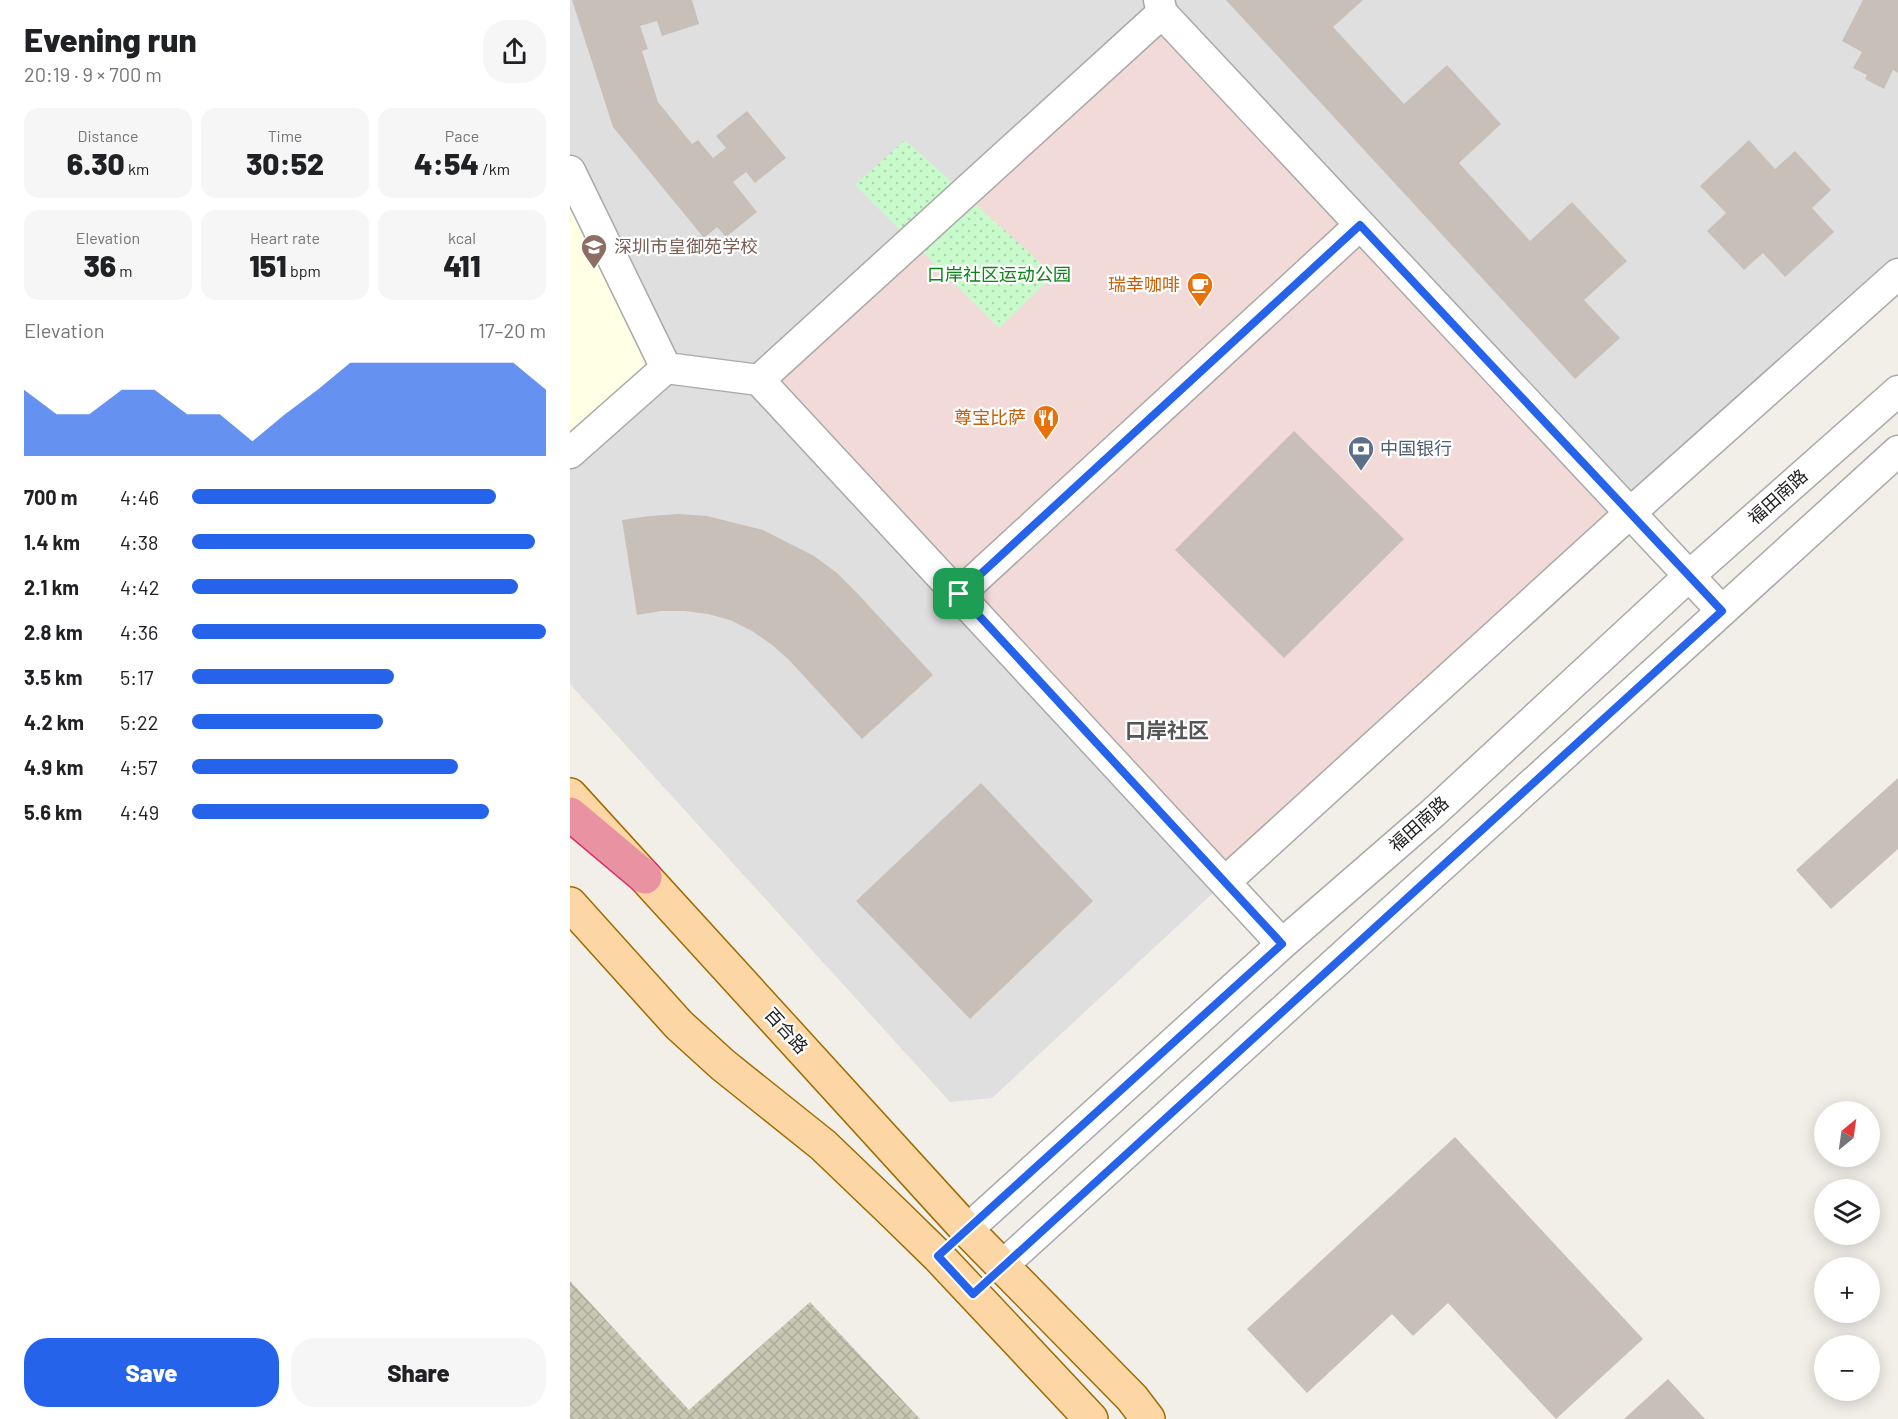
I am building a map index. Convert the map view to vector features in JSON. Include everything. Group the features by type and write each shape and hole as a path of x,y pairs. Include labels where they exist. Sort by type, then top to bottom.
{"highway":[{"path":"570,814 645,877"}],"main road":[{"name":"百合路","path":"570,795 967,1230 1132,1398 1148,1419"},
{"path":"570,904 680,1025 723,1065 822,1145 938,1256 1091,1419"},
{"name":"福田南路","path":"938,1256 967,1230"},
{"path":"973,1294 1002,1266"}],"street":[{"path":"759,380 1161,7 1360,225 1722,611"},
{"path":"570,171 666,368"},
{"path":"959,594 1360,225"},
{"path":"1225,882 1630,513 1898,274"},
{"path":"570,453 666,368 759,380 1282,944"},
{"name":"福田南路","path":"967,1230 1282,944 1432,813 1689,576 1898,391"},
{"path":"1002,1266 1898,451"}],"shaded area":[{"path":"570,0 1898,0 1898,274 1225,882 992,1098 950,1102 570,684"},
{"path":"1162,13 1630,513 1225,882 759,380"},
{"name":"深圳市皇御苑学校","path":"570,171 666,368 570,453"},
{"path":"570,1281 689,1410 810,1302 920,1419 570,1419"}],"green space":[{"name":"口岸社区运动公园","path":"905,140 1054,275 999,328 855,185"}],"building":[{"path":"572,0 692,0 699,24 662,36 657,21 640,26 648,49 642,51 658,102 692,144 698,140 713,158 726,148 716,136 747,111 786,158 755,183 746,172 733,182 757,212 726,237 717,227 704,238 613,127"},
{"path":"1226,0 1363,0 1333,27 1404,104 1447,65 1501,124 1459,163 1530,241 1572,202 1627,261 1584,300 1620,338 1575,379"},
{"path":"1863,0 1898,0 1898,73 1893,70 1884,89 1865,79 1867,75 1853,68 1862,52 1842,41"},
{"path":"1749,140 1775,169 1795,151 1831,190 1812,208 1834,232 1785,277 1763,253 1744,270 1707,231 1726,213 1700,186"},
{"path":"1294,431 1404,539 1284,658 1175,550"},
{"path":"679,514 707,516 763,530 814,556 837,573 857,593 933,675 862,739 789,660 752,631 730,620 708,614 661,611 637,615 622,520"},
{"path":"1898,778 1898,849 1831,909 1796,870"},
{"path":"981,783 1093,901 970,1019 856,901"},
{"path":"1455,1137 1643,1339 1556,1419 1448,1303 1413,1336 1392,1314 1307,1393 1247,1329"},
{"path":"1668,1379 1705,1419 1624,1419"}],"place":[{"name":"深圳市皇御苑学校","path":"594,270"},
{"name":"瑞幸咖啡","path":"1200,308"},
{"name":"尊宝比萨","path":"1046,441"},
{"name":"中国银行","path":"1361,472"}],"district":[{"name":"口岸社区","path":"1167,731"}],"route":[{"path":"1360,225 1722,611 973,1294 938,1256 1282,944 959,594 1360,225"}]}
